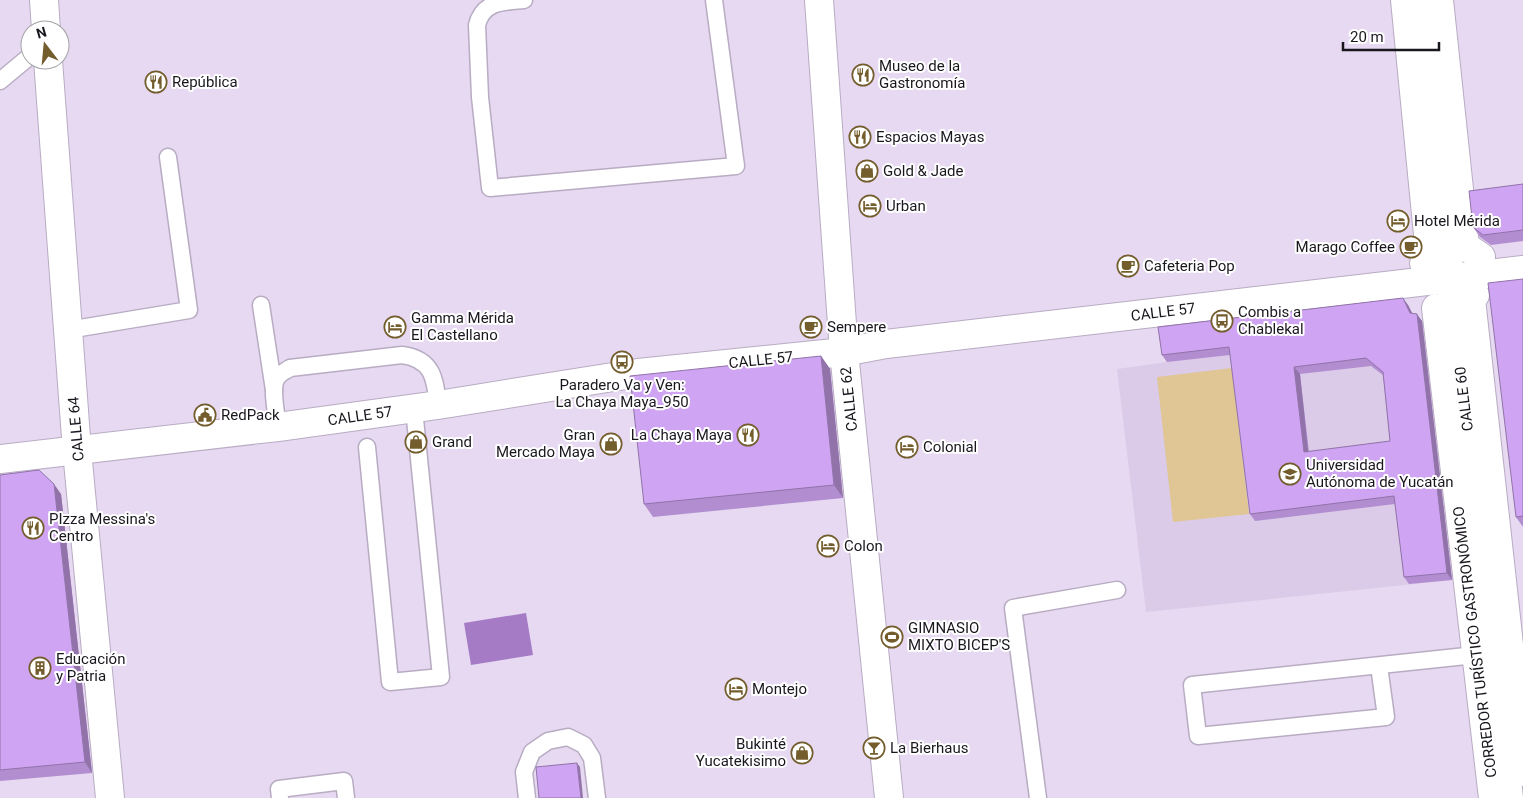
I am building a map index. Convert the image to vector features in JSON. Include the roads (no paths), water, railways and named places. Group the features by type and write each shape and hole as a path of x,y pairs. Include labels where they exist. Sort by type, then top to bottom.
{"street":[{"path":"44,0 45,20"},
{"name":"CALLE 62","path":"818,0 844,352 889,798"},
{"path":"1405,0 1430,255 1424,263"},
{"name":"CALLE 60","path":"1422,0 1450,278 1503,574 1484,654 1509,798"},
{"path":"1439,0 1465,246 1480,257"},
{"name":"CALLE 64","path":"49,70 77,451 110,798"},
{"name":"CALLE 57","path":"0,459 278,427 426,407 638,373 844,352 886,344 1523,270"},
{"path":"1475,295 1471,299 1503,574 1523,772"},
{"name":"CORREDOR TURÍSTICO GASTRONÓMICO","path":"1436,308 1484,654 1493,798"}],"lane":[{"path":"524,0 489,6 479,16 477,25 480,97 490,188 736,166 714,0"},
{"path":"0,81 20,64"},
{"path":"68,330 189,310 168,157"},
{"path":"262,306 278,427"},
{"path":"274,390 276,379 290,368 402,355 413,356 423,362 430,370 435,382 426,407 441,677 390,682 367,447"},
{"path":"1038,798 1013,608 1117,590"},
{"path":"1379,666 1386,717 1198,736 1192,685 1484,654"},
{"path":"527,798 524,772 532,752 548,741 568,737 584,745 592,758 597,798"},
{"path":"280,798 278,789 344,781 346,798"}],"place":[{"name":"Museo de la Gastronomía","path":"863,75"},
{"name":"República","path":"156,82"},
{"name":"Espacios Mayas","path":"860,137"},
{"name":"Gold & Jade","path":"867,171"},
{"name":"Urban","path":"870,206"},
{"name":"Hotel Mérida","path":"1398,221"},
{"name":"Marago Coffee","path":"1411,247"},
{"name":"Cafeteria Pop","path":"1128,266"},
{"name":"Combis a Chablekal","path":"1222,321"},
{"name":"Gamma Mérida El Castellano","path":"395,327"},
{"name":"Sempere","path":"811,327"},
{"name":"Paradero Va y Ven: La Chaya Maya_950","path":"622,362"},
{"name":"RedPack","path":"205,415"},
{"name":"La Chaya Maya","path":"748,435"},
{"name":"Grand","path":"416,442"},
{"name":"Gran Mercado Maya","path":"611,444"},
{"name":"Colonial","path":"907,447"},
{"name":"Universidad Autónoma de Yucatán","path":"1290,474"},
{"name":"PIzza Messina's Centro","path":"33,528"},
{"name":"Colon","path":"828,546"},
{"name":"GIMNASIO MIXTO BICEP'S","path":"892,637"},
{"name":"Educación y Patria","path":"40,668"},
{"name":"Montejo","path":"736,689"},
{"name":"La Bierhaus","path":"874,748"},
{"name":"Bukinté Yucatekisimo","path":"802,753"}]}
